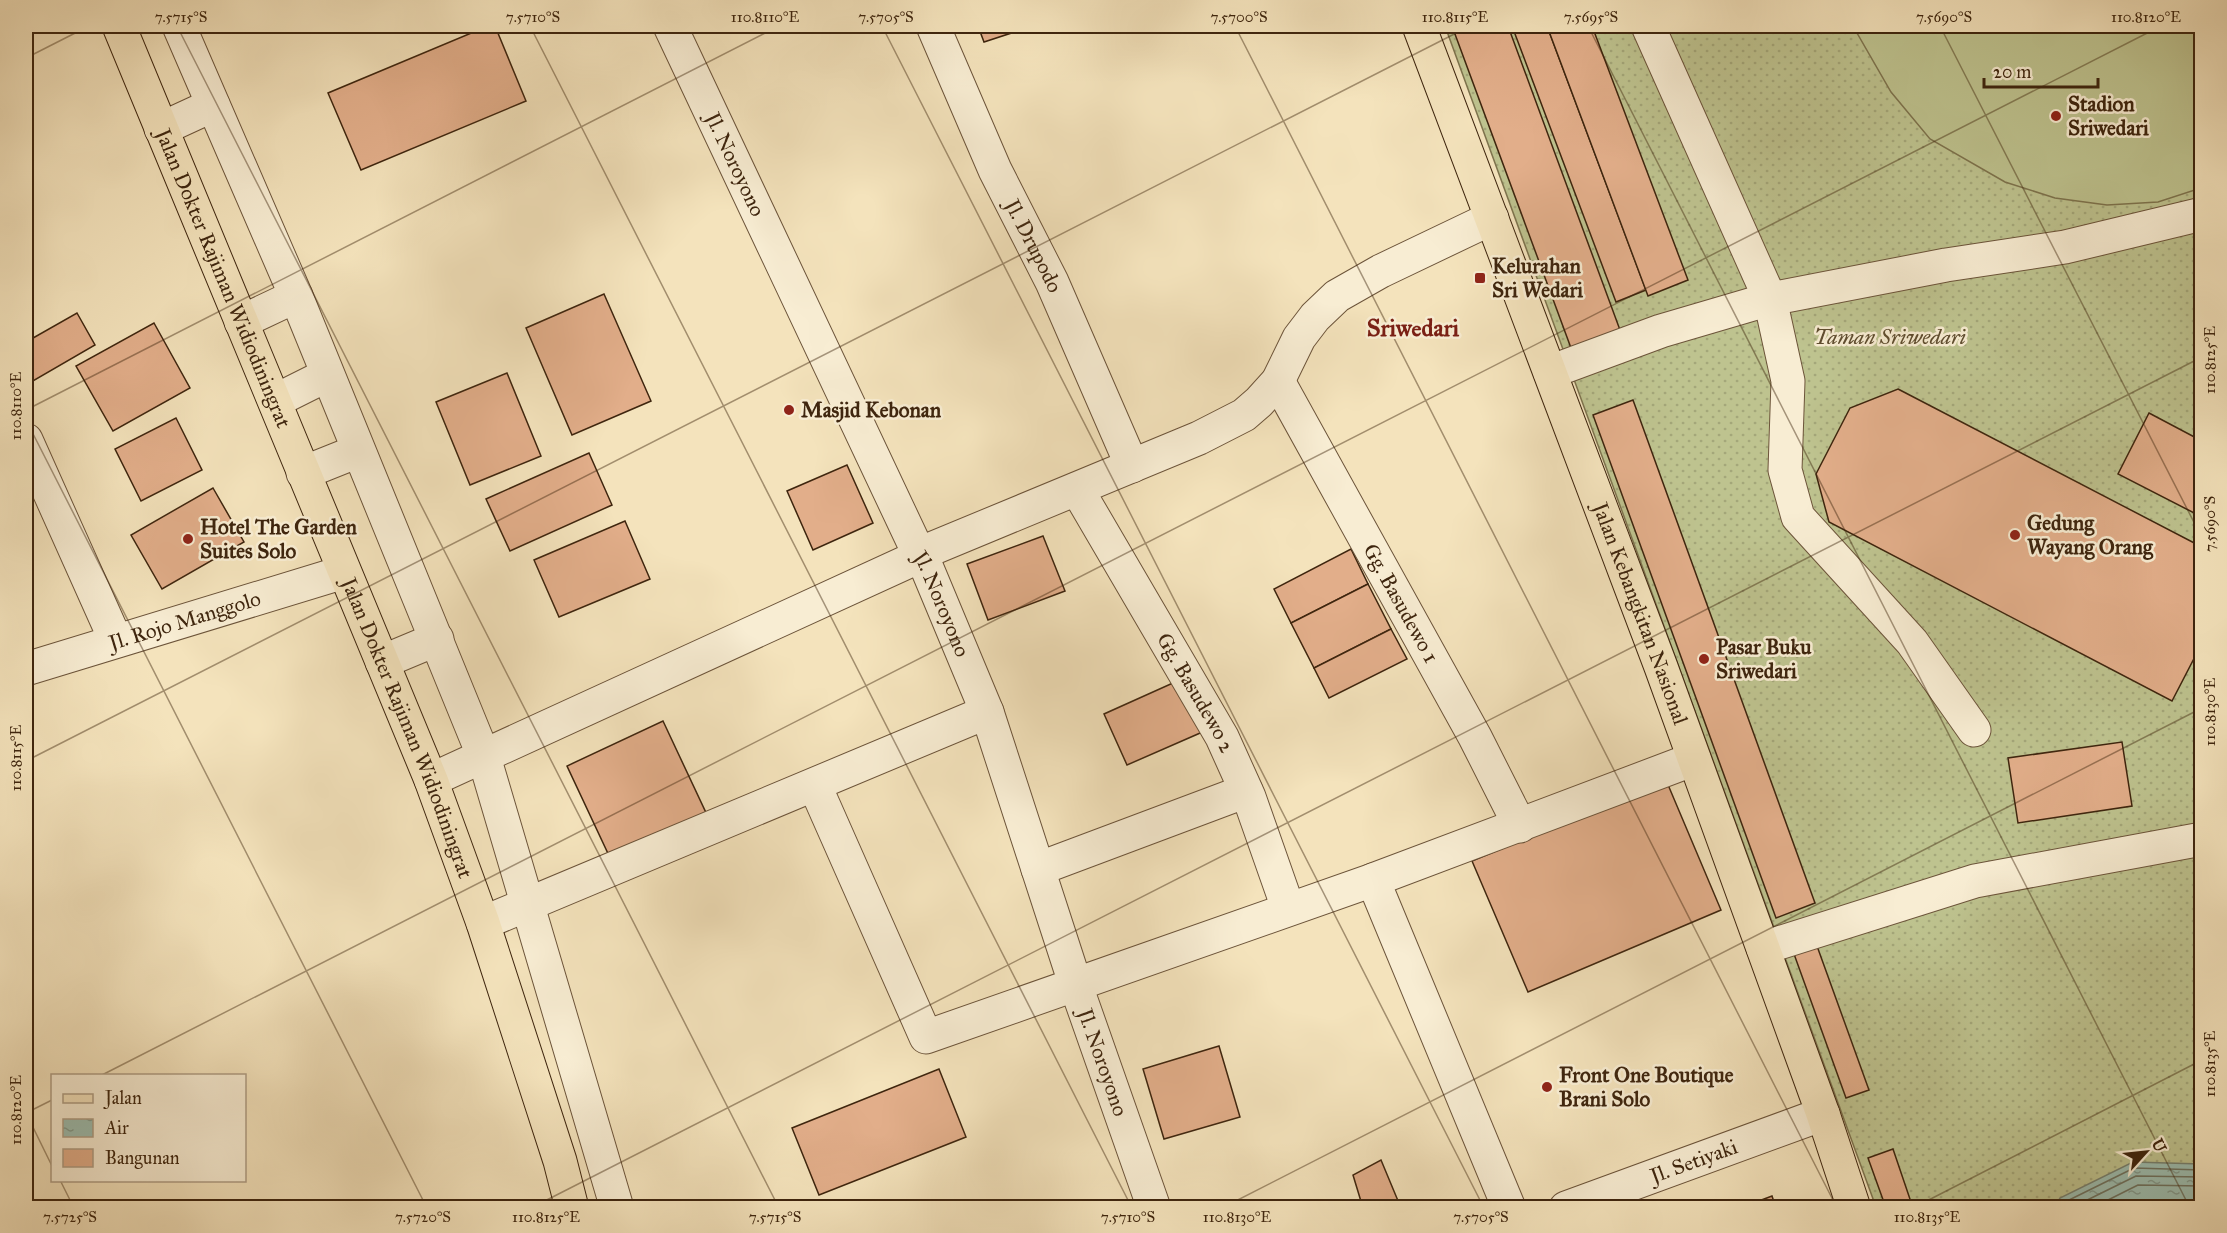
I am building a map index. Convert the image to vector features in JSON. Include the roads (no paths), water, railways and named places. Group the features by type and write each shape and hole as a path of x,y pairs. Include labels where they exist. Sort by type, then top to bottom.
{"main road":[{"name":"Jalan Dokter Rajiman Widiodiningrat","path":"119,26 432,780 483,923 560,1161 572,1208"},
{"name":"Jalan Kebangkitan Nasional","path":"1419,26 1694,759 1823,1114 1854,1208"}],"street":[{"path":"179,26 296,296 484,757 526,906 617,1208"},
{"name":"Jl. Noroyono","path":"670,26 968,661 987,712 1074,983 1154,1208"},
{"name":"Jl. Drupodo","path":"933,26 995,170 1052,282 1132,466"},
{"path":"1648,26 1770,299 1788,381 1785,470 1798,517 1912,642 1974,730"},
{"path":"161,129 213,105"},
{"path":"1550,372 1662,331 1770,299 1946,265 2065,247 2202,214"},
{"path":"432,780 920,555 1207,434 1244,415 1278,381 1299,338 1315,317 1337,296 1381,271 1492,218"},
{"path":"241,322 296,296"},
{"path":"275,401 327,375"},
{"name":"Gg. Basudewo 1","path":"1278,381 1475,737 1520,826"},
{"path":"26,440 116,640"},
{"path":"303,473 358,451"},
{"name":"Gg. Basudewo 2","path":"1077,489 1208,708 1246,791 1288,908"},
{"name":"Jl. Rojo Manggolo","path":"26,669 344,572"},
{"path":"382,662 437,639"},
{"path":"483,923 815,786 987,712"},
{"path":"815,786 926,1037 1074,983 1373,880 1694,759"},
{"path":"1038,869 1246,791"},
{"path":"1762,948 1975,881 2202,839"},
{"path":"1373,880 1509,1208"},
{"name":"Jl. Setiyaki","path":"1566,1208 1823,1114"}],"water":[{"path":"2133,1162 2201,1164 2201,1207 2055,1207 2060,1198"}],"place":[{"name":"Stadion Sriwedari","path":"2056,116"},
{"name":"Kelurahan Sri Wedari","path":"1480,278"},
{"name":"Masjid Kebonan","path":"789,410"},
{"name":"Gedung Wayang Orang","path":"2015,535"},
{"name":"Hotel The Garden Suites Solo","path":"188,539"},
{"name":"Pasar Buku Sriwedari","path":"1704,659"},
{"name":"Front One Boutique Brani Solo","path":"1547,1087"}],"district":[{"name":"Sriwedari","path":"1413,328"}],"park label":[{"name":"Taman Sriwedari","path":"1890,337"}]}
